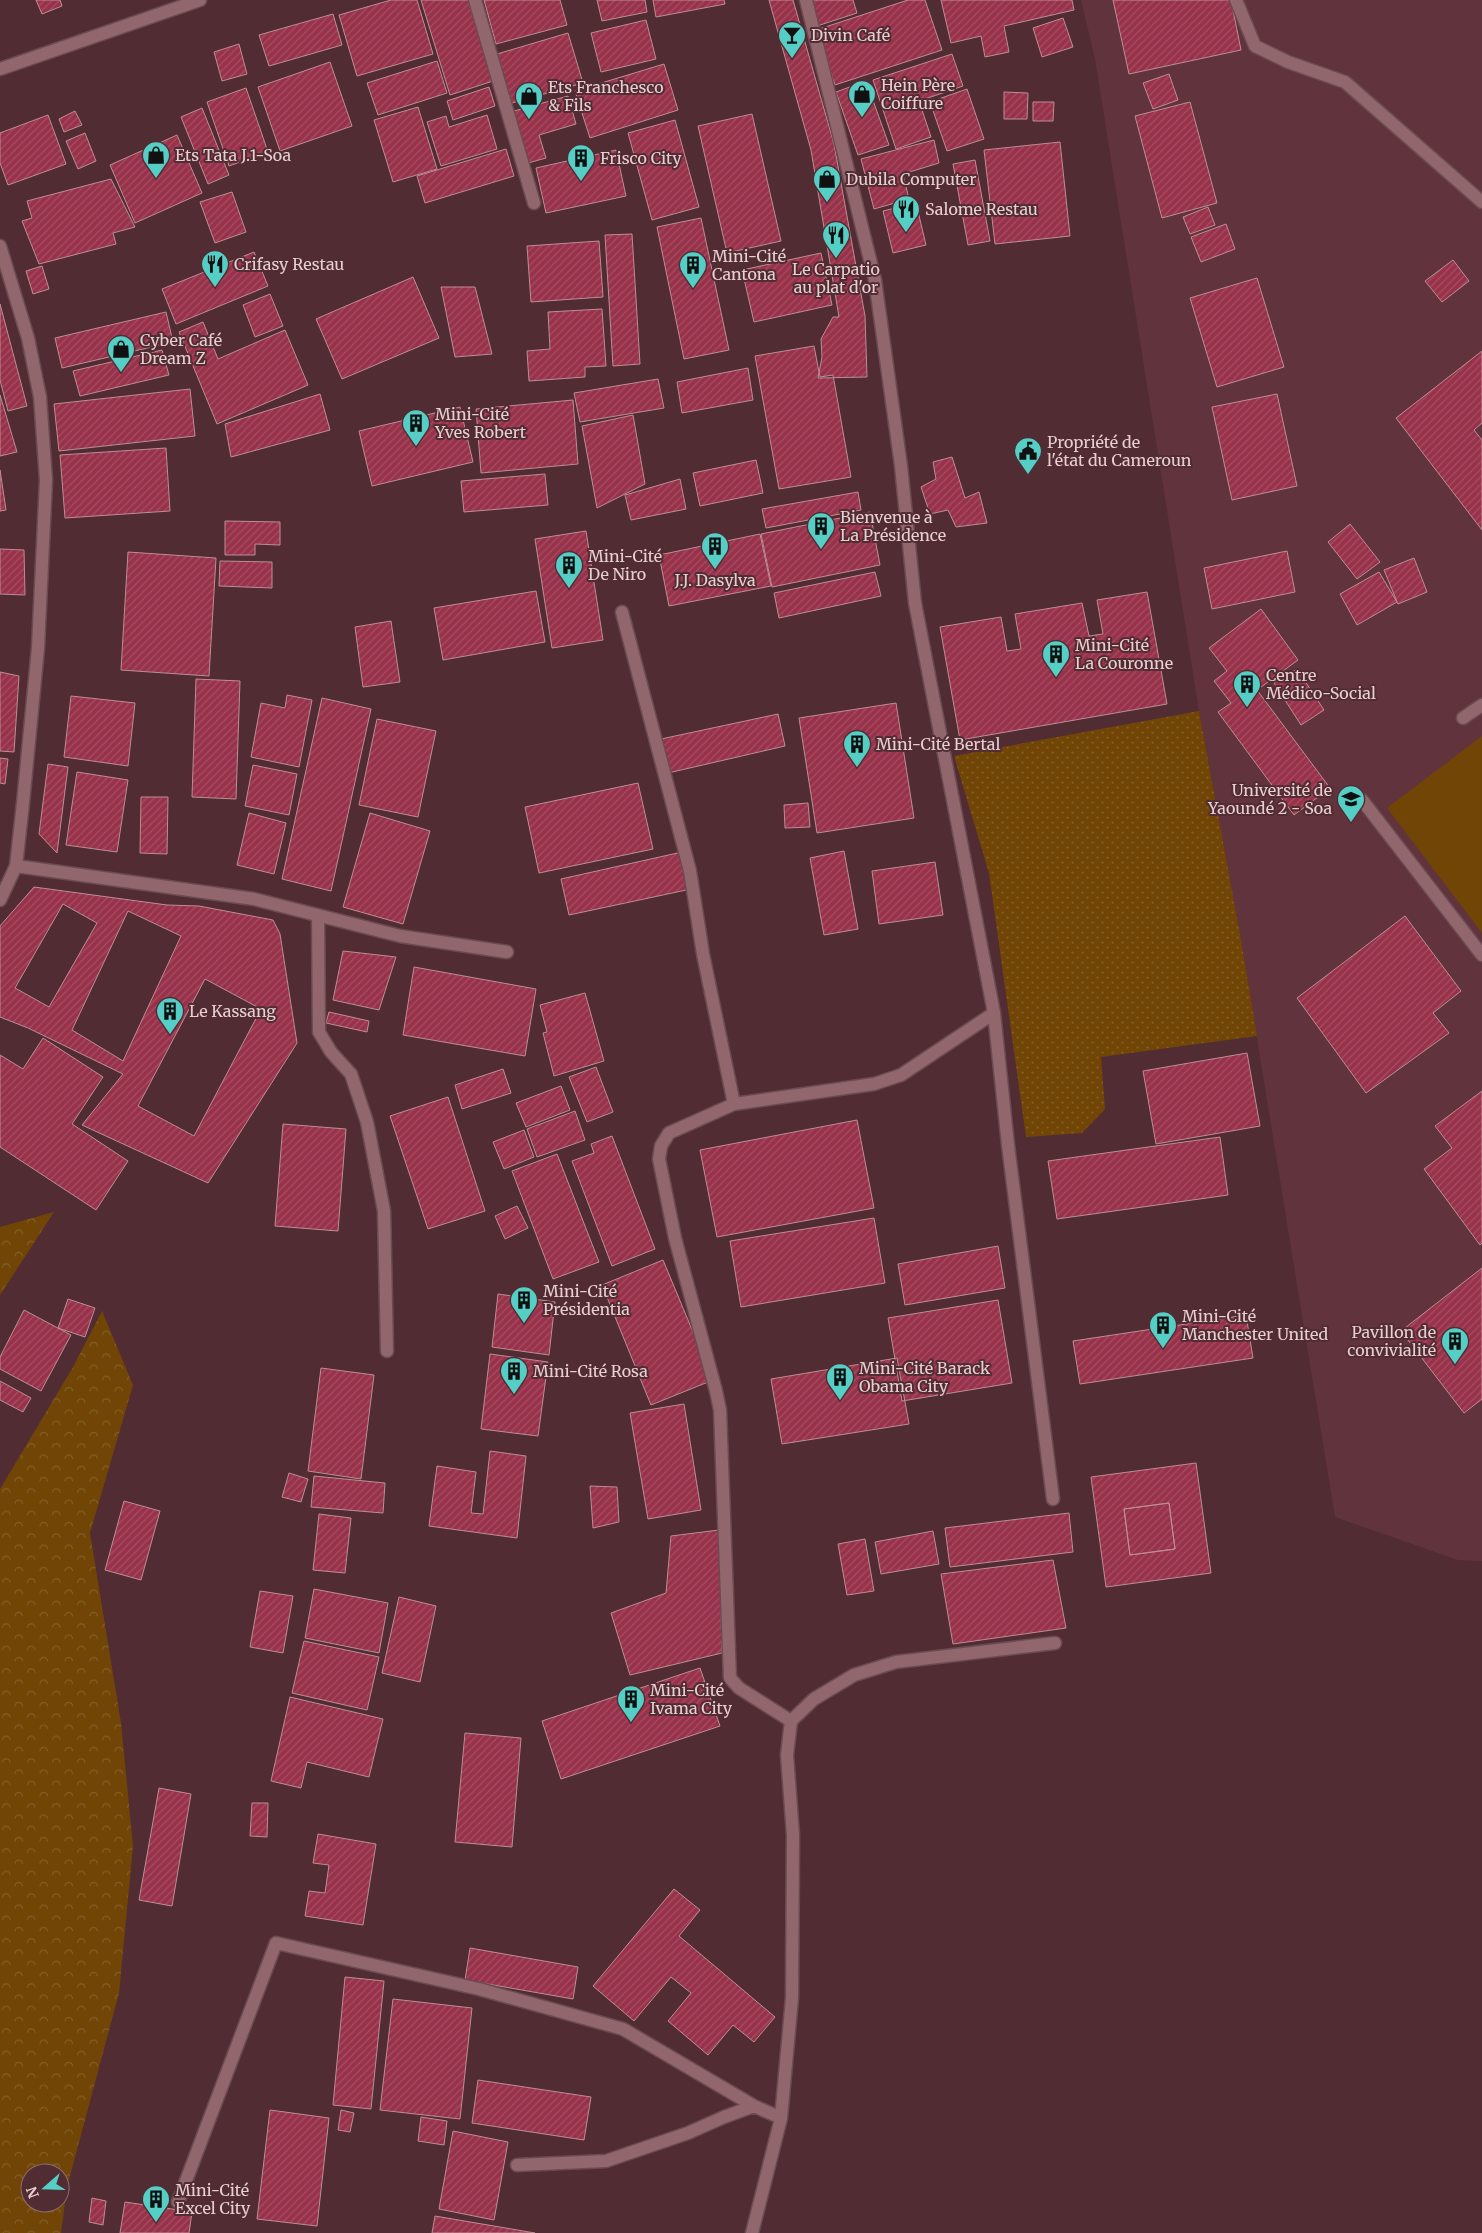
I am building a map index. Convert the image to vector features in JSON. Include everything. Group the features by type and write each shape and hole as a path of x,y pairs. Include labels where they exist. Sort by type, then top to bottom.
{"street":[{"path":"0,70 200,0"},
{"path":"475,0 534,202"},
{"path":"806,0 875,280 901,466 915,603 994,1013 1008,1145 1052,1499"},
{"path":"1236,0 1255,46 1288,62 1345,82 1482,202"},
{"path":"0,246 28,338 40,397 46,480 38,648 16,866 0,900"},
{"path":"622,612 690,871 703,954 734,1104"},
{"path":"1463,718 1482,705"},
{"path":"1362,800 1482,955"},
{"path":"16,866 254,899 400,936 507,952"},
{"path":"318,916 319,1032 331,1052 351,1074 367,1122 384,1211 387,1351"},
{"path":"791,1721 738,1688 730,1678 720,1410 675,1238 659,1159 660,1146 669,1133 734,1104 874,1084 901,1075 994,1013"},
{"path":"752,2233 781,2118 792,1988 793,1835 786,1755 791,1721 814,1699 854,1674 896,1662 1055,1643"},
{"path":"178,2202 276,1943 479,1989 623,2029 754,2106 781,2118"},
{"path":"517,2165 606,2161 679,2136 754,2106"}],"shaded area":[{"name":"Université de Yaoundé 2 - Soa","path":"1081,0 1482,0 1482,1561 1458,1560 1335,1517 1240,935 1199,711 1095,59"}],"green space":[{"path":"1199,711 1257,1036 1101,1057 1105,1109 1082,1133 1026,1137 989,873 954,756"},
{"path":"1482,736 1482,933 1387,808"},
{"path":"54,1212 0,1295 0,1227"},
{"path":"102,1311 133,1385 90,1533 121,1723 133,1846 119,1993 70,2176 70,2163 20,2163 20,2213 64,2213 61,2233 0,2233 0,1489 73,1367"}],"building":[{"path":"36,0 60,0 62,6 42,14"},
{"path":"391,0 417,0 433,54 357,76 339,15"},
{"path":"421,0 468,0 493,81 450,95"},
{"path":"484,0 560,0 567,25 496,44"},
{"path":"597,0 645,0 647,12 602,21"},
{"path":"653,0 724,0 725,4 656,17"},
{"path":"769,0 793,0 834,144 865,316 867,377 818,378 822,357 821,339 833,317 839,317 811,150"},
{"path":"812,0 853,0 857,13 817,26"},
{"path":"908,0 925,0 942,50 835,85 816,30"},
{"path":"941,0 1072,0 1074,10 1004,26 1009,52 985,57 981,36 951,43"},
{"path":"1113,0 1231,0 1241,50 1129,74"},
{"path":"333,14 342,45 269,66 259,35"},
{"path":"1063,18 1073,47 1042,57 1033,28"},
{"path":"646,20 656,59 601,72 591,33"},
{"path":"568,33 583,83 512,103 497,54"},
{"path":"239,44 247,74 222,81 214,52"},
{"path":"952,54 963,86 919,101 931,137 896,149 873,80"},
{"path":"437,61 447,93 378,115 367,83"},
{"path":"330,62 352,126 280,151 258,87"},
{"path":"664,64 678,110 590,138 575,91"},
{"path":"1169,74 1178,100 1153,109 1143,83"},
{"name":"Hein Père Coiffure","path":"866,81 889,145 858,155 836,92"},
{"path":"489,87 495,106 453,120 447,101"},
{"path":"246,88 268,152 229,166 207,102"},
{"path":"967,89 984,139 947,151 930,102"},
{"path":"1004,92 1028,93 1027,119 1004,119"},
{"path":"568,96 576,124 539,135 546,158 528,163 514,111"},
{"path":"1033,102 1054,102 1053,121 1033,121"},
{"path":"1190,102 1217,203 1162,218 1135,116"},
{"path":"418,107 437,169 393,182 374,120"},
{"path":"202,108 229,175 208,184 181,117"},
{"path":"75,111 82,125 64,132 59,119"},
{"path":"752,114 781,241 727,253 698,126"},
{"path":"48,115 66,164 8,185 0,163 0,133"},
{"path":"487,115 497,149 441,166 427,122 446,116 449,127"},
{"path":"675,120 699,207 652,220 628,133"},
{"path":"85,133 96,161 78,169 66,141"},
{"name":"Ets Tata J.1-Soa","path":"177,135 202,193 135,223 110,165"},
{"path":"934,140 939,163 903,174 909,199 874,209 861,159"},
{"path":"1060,142 1070,236 995,244 984,150"},
{"path":"506,149 514,176 425,203 417,176"},
{"name":"Frisco City","path":"616,150 626,196 546,213 536,168"},
{"path":"975,160 990,241 968,245 953,164"},
{"path":"111,179 135,227 113,233 116,244 39,264 22,221 32,218 27,201"},
{"path":"232,192 246,232 215,243 200,202"},
{"name":"Salome Restau","path":"916,203 926,245 893,253 883,211"},
{"path":"1208,207 1215,225 1190,234 1183,217"},
{"name":"Mini-Cité Cantona","path":"701,218 729,350 684,359 657,227"},
{"path":"1226,224 1235,249 1201,262 1191,237"},
{"path":"632,234 640,364 613,366 605,235"},
{"path":"599,241 603,297 531,302 527,246"},
{"name":"Crifasy Restau","path":"254,252 268,286 176,324 162,289"},
{"path":"821,253 832,305 754,322 742,270"},
{"path":"1453,260 1469,281 1442,302 1425,281"},
{"path":"42,266 49,289 33,294 26,271"},
{"path":"413,277 439,338 342,379 316,319"},
{"path":"1257,278 1284,367 1217,387 1190,298"},
{"path":"441,287 475,287 492,354 455,357"},
{"path":"270,294 283,326 255,337 243,305"},
{"path":"0,304 27,406 8,411 0,380"},
{"path":"602,309 606,366 585,367 585,377 529,381 527,351 550,349 548,312"},
{"path":"166,312 173,342 62,368 55,338"},
{"path":"203,322 218,359 285,330 308,385 217,424 179,332"},
{"path":"814,346 820,377 833,375 851,477 779,489 755,356"},
{"name":"Cyber Café Dream Z","path":"162,350 169,375 80,396 73,371"},
{"path":"1482,351 1482,423 1474,430 1482,440 1482,530 1396,418"},
{"path":"748,368 753,400 682,413 677,382"},
{"path":"658,379 664,408 580,422 574,393"},
{"path":"190,389 195,436 59,451 54,404"},
{"path":"320,394 330,430 231,457 225,424"},
{"path":"1277,394 1297,486 1232,500 1212,407"},
{"path":"0,395 17,452 0,456"},
{"path":"573,400 578,464 481,473 476,409"},
{"name":"Mini-Cité Yves Robert","path":"460,407 473,462 372,486 359,431"},
{"path":"633,415 645,484 597,508 582,426"},
{"path":"166,448 170,511 65,518 60,455"},
{"path":"952,457 965,498 979,492 987,523 956,527 948,510 930,514 921,487 936,479 933,462"},
{"path":"756,460 763,493 700,506 693,473"},
{"path":"0,470 6,510 0,511"},
{"path":"545,474 548,505 464,512 461,481"},
{"path":"680,479 686,509 631,520 625,495"},
{"path":"858,492 861,510 766,528 762,509"},
{"name":"Bienvenue à La Présidence","path":"870,512 880,565 772,587 761,534"},
{"path":"225,521 280,522 280,545 255,544 255,555 225,555"},
{"path":"1350,524 1380,562 1357,579 1328,542"},
{"name":"Mini-Cité De Niro","path":"586,531 603,640 552,648 535,539"},
{"name":"J.J. Dasylva","path":"760,534 771,586 669,606 659,555"},
{"path":"0,549 24,550 25,595 0,594"},
{"path":"1287,551 1295,592 1212,609 1204,568"},
{"path":"128,552 216,558 209,676 121,670"},
{"path":"1414,558 1427,592 1398,604 1384,570"},
{"path":"220,561 272,562 272,588 219,586"},
{"path":"875,572 881,596 779,618 774,593"},
{"path":"1379,572 1397,602 1357,625 1340,594"},
{"path":"536,591 545,642 443,660 434,608"},
{"name":"Mini-Cité La Couronne","path":"1147,592 1167,704 960,740 940,627 1001,617 1007,651 1021,649 1015,614 1082,603 1089,636 1103,634 1097,600"},
{"name":"Centre Médico-Social","path":"1261,609 1298,660 1257,690 1330,788 1294,815 1218,712 1231,703 1214,681 1227,671 1209,648"},
{"path":"391,621 400,682 363,687 355,627"},
{"path":"1297,669 1324,710 1301,725 1274,683"},
{"path":"0,672 19,676 14,752 0,751"},
{"path":"196,679 240,681 236,799 192,797"},
{"path":"287,695 312,700 299,767 251,757 261,703 285,708"},
{"path":"71,696 135,703 128,766 64,757"},
{"path":"322,698 371,709 331,891 282,879"},
{"name":"Mini-Cité Bertal","path":"896,703 914,818 817,833 799,718"},
{"path":"778,714 785,746 668,773 661,739"},
{"path":"377,719 436,731 418,817 359,805"},
{"path":"0,758 8,759 5,784 0,783"},
{"path":"48,764 68,767 57,853 39,834"},
{"path":"253,765 297,774 289,815 245,806"},
{"path":"77,772 128,780 117,852 66,845"},
{"path":"638,783 653,849 539,873 525,807"},
{"path":"141,797 168,797 167,854 140,853"},
{"path":"808,803 810,827 785,828 784,805"},
{"path":"249,813 286,823 274,874 237,865"},
{"path":"370,813 430,831 403,924 343,907"},
{"path":"844,851 858,929 824,935 810,858"},
{"path":"682,852 691,889 569,915 561,879"},
{"path":"935,862 943,915 879,924 872,871"},
{"name":"Le Kassang","path":"34,887 167,905 199,906 273,920 280,934 297,1043 208,1183 82,1125 123,1074 28,1028 0,1017 0,926"},
{"path":"63,904 97,923 49,1007 15,988"},
{"path":"128,911 181,936 123,1061 72,1030"},
{"path":"1405,916 1461,991 1433,1013 1449,1033 1366,1093 1297,998"},
{"path":"343,951 396,957 379,1010 333,1000"},
{"path":"414,967 536,989 525,1056 403,1035"},
{"path":"205,979 261,1009 194,1136 138,1106"},
{"path":"585,993 604,1061 554,1076 543,1033 547,1032 540,1005"},
{"path":"329,1012 369,1021 367,1032 326,1023"},
{"path":"43,1038 103,1077 72,1124 128,1161 96,1210 0,1147 0,1055 23,1069"},
{"path":"1247,1053 1260,1126 1156,1144 1143,1071"},
{"path":"596,1067 613,1112 587,1122 569,1077"},
{"path":"503,1069 511,1093 462,1109 455,1085"},
{"path":"561,1086 570,1110 526,1127 516,1103"},
{"path":"1482,1091 1482,1243 1480,1245 1424,1169 1452,1148 1435,1126"},
{"path":"448,1097 485,1211 428,1229 390,1116"},
{"path":"575,1111 585,1140 537,1157 527,1129"},
{"path":"857,1120 874,1208 717,1237 700,1150"},
{"path":"283,1124 346,1129 338,1231 275,1226"},
{"path":"524,1130 534,1157 504,1169 493,1142"},
{"path":"612,1136 655,1249 612,1266 572,1161 594,1153 591,1144"},
{"path":"1220,1137 1228,1195 1057,1219 1048,1161"},
{"path":"557,1154 599,1262 553,1279 512,1171"},
{"path":"517,1206 528,1228 505,1239 495,1216"},
{"path":"874,1218 885,1283 741,1307 730,1241"},
{"path":"998,1246 1005,1288 905,1305 898,1264"},
{"path":"663,1260 713,1380 651,1405 602,1285"},
{"name":"Pavillon de convivialité","path":"1482,1268 1482,1399 1464,1413 1401,1331"},
{"name":"Mini-Cité Présidentia","path":"498,1294 555,1302 549,1355 492,1347"},
{"path":"68,1299 95,1308 85,1337 58,1328"},
{"path":"998,1300 1012,1383 902,1401 888,1318"},
{"path":"24,1310 71,1335 41,1391 0,1369 0,1357"},
{"name":"Mini-Cité Manchester United","path":"1246,1315 1253,1358 1080,1384 1073,1341"},
{"name":"Mini-Cité Rosa","path":"490,1354 548,1362 538,1436 481,1429"},
{"name":"Mini-Cité Barack Obama City","path":"897,1358 909,1424 782,1444 771,1379"},
{"path":"321,1368 374,1375 361,1479 308,1471"},
{"path":"0,1381 31,1398 23,1412 0,1400"},
{"path":"684,1404 701,1510 648,1519 630,1413"},
{"path":"490,1451 526,1456 517,1538 429,1526 437,1466 476,1472 471,1513 483,1514"},
{"path":"1196,1463 1211,1573 1106,1587 1091,1477","holes":["1169,1503 1175,1549 1130,1555 1124,1509"]},
{"path":"289,1473 308,1479 301,1502 282,1497"},
{"path":"314,1476 385,1483 383,1513 311,1507"},
{"path":"590,1486 617,1487 619,1522 593,1528"},
{"path":"124,1501 160,1511 141,1580 105,1570"},
{"path":"1169,1503 1175,1549 1130,1555 1124,1509"},
{"path":"1069,1513 1073,1552 950,1567 945,1528"},
{"path":"319,1514 351,1518 345,1573 313,1570"},
{"path":"719,1530 722,1653 630,1675 611,1613 666,1593 671,1536"},
{"path":"933,1531 939,1564 881,1574 875,1542"},
{"path":"865,1539 874,1591 847,1595 838,1544"},
{"path":"1053,1560 1066,1628 953,1644 941,1574"},
{"path":"314,1589 388,1603 379,1653 305,1638"},
{"path":"260,1591 293,1596 283,1653 250,1647"},
{"path":"399,1597 436,1606 420,1682 382,1673"},
{"path":"304,1641 379,1657 367,1710 292,1693"},
{"name":"Mini-Cité Ivama City","path":"700,1668 720,1726 561,1779 542,1721"},
{"path":"290,1697 383,1719 369,1777 307,1762 301,1788 271,1781"},
{"path":"465,1733 521,1738 512,1847 455,1842"},
{"path":"159,1788 191,1794 172,1906 139,1900"},
{"path":"252,1803 268,1803 267,1837 250,1836"},
{"path":"318,1834 376,1844 363,1925 305,1916 309,1891 325,1893 329,1865 313,1863"},
{"path":"674,1889 700,1910 679,1936 775,2017 754,2042 733,2025 708,2055 668,2021 691,1993 671,1977 634,2021 593,1986"},
{"path":"470,1948 578,1967 573,1999 465,1980"},
{"path":"345,1977 384,1981 371,2109 333,2105"},
{"path":"393,1999 472,2008 460,2119 380,2110"},
{"path":"478,2080 591,2097 584,2140 472,2123"},
{"path":"270,2110 329,2118 317,2226 257,2219"},
{"path":"341,2110 354,2113 350,2132 338,2130"},
{"path":"421,2117 447,2121 444,2145 418,2141"},
{"path":"453,2131 508,2142 494,2220 439,2209"},
{"path":"92,2198 106,2201 103,2225 89,2222"},
{"name":"Mini-Cité Excel City","path":"125,2202 192,2212 189,2233 120,2233"},
{"path":"435,2216 535,2233 432,2233"}],"place":[{"name":"Divin Café","path":"792,59"},
{"name":"Hein Père Coiffure","path":"862,118"},
{"name":"Ets Franchesco & Fils","path":"529,120"},
{"name":"Ets Tata J.1-Soa","path":"156,179"},
{"name":"Frisco City","path":"581,182"},
{"name":"Dubila Computer","path":"827,203"},
{"name":"Salome Restau","path":"906,233"},
{"name":"Le Carpatio au plat d'or","path":"836,259"},
{"name":"Crifasy Restau","path":"215,288"},
{"name":"Mini-Cité Cantona","path":"693,289"},
{"name":"Cyber Café Dream Z","path":"121,373"},
{"name":"Mini-Cité Yves Robert","path":"416,447"},
{"name":"Propriété de l'état du Cameroun","path":"1028,475"},
{"name":"Bienvenue à La Présidence","path":"821,550"},
{"name":"J.J. Dasylva","path":"715,570"},
{"name":"Mini-Cité De Niro","path":"569,589"},
{"name":"Mini-Cité La Couronne","path":"1056,678"},
{"name":"Centre Médico-Social","path":"1247,708"},
{"name":"Mini-Cité Bertal","path":"857,768"},
{"name":"Université de Yaoundé 2 - Soa","path":"1351,823"},
{"name":"Le Kassang","path":"170,1035"},
{"name":"Mini-Cité Présidentia","path":"524,1324"},
{"name":"Mini-Cité Manchester United","path":"1163,1349"},
{"name":"Pavillon de convivialité","path":"1455,1365"},
{"name":"Mini-Cité Rosa","path":"514,1395"},
{"name":"Mini-Cité Barack Obama City","path":"840,1401"},
{"name":"Mini-Cité Ivama City","path":"631,1723"},
{"name":"Mini-Cité Excel City","path":"156,2223"}]}
